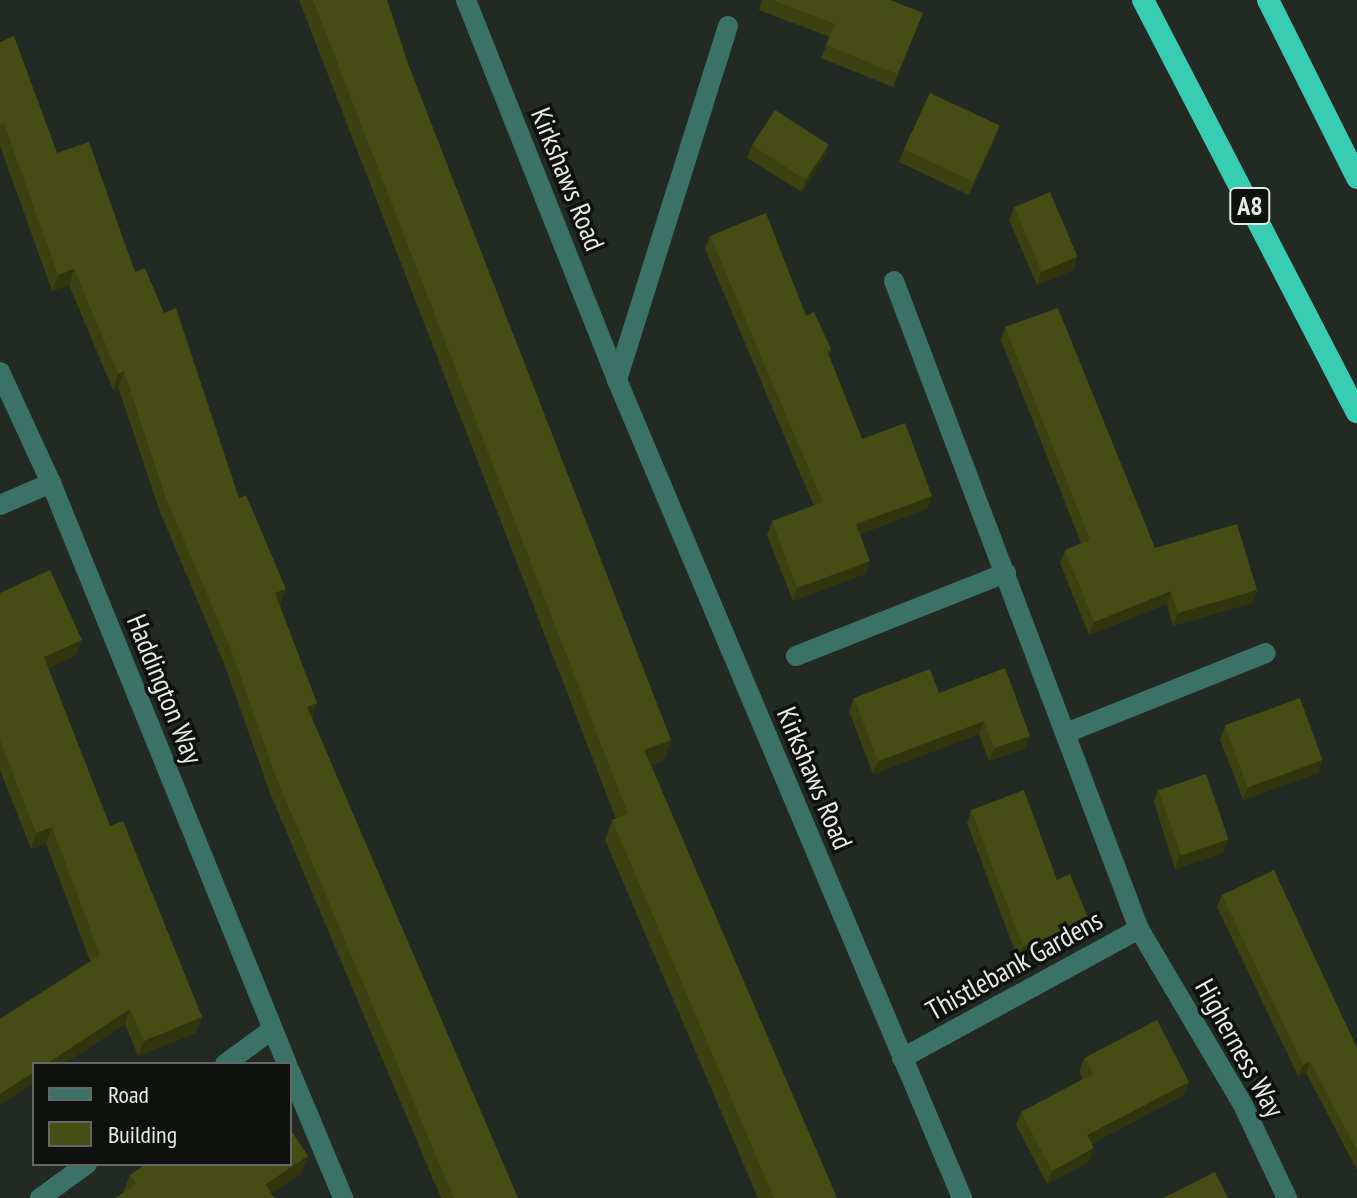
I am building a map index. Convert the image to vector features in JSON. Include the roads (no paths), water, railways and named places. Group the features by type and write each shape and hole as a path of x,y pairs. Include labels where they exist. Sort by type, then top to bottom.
{"highway":[{"name":"A8","path":"1143,0 1357,412"},
{"path":"1268,0 1357,178"}],"street":[{"name":"Kirkshaws Road","path":"466,0 617,380 962,1198"},
{"path":"617,380 728,26"},
{"name":"Thistlebank Gardens","path":"894,281 1139,929 902,1058"},
{"name":"Haddington Way","path":"0,372 51,483 286,1062"},
{"path":"0,505 51,483"},
{"path":"796,656 1006,573"},
{"path":"1066,733 1266,653"},
{"name":"Higherness Way","path":"1139,929 1243,1105 1287,1198"},
{"path":"228,1062 273,1029"},
{"path":"292,1076 343,1198"},
{"path":"40,1198 84,1166"}]}
